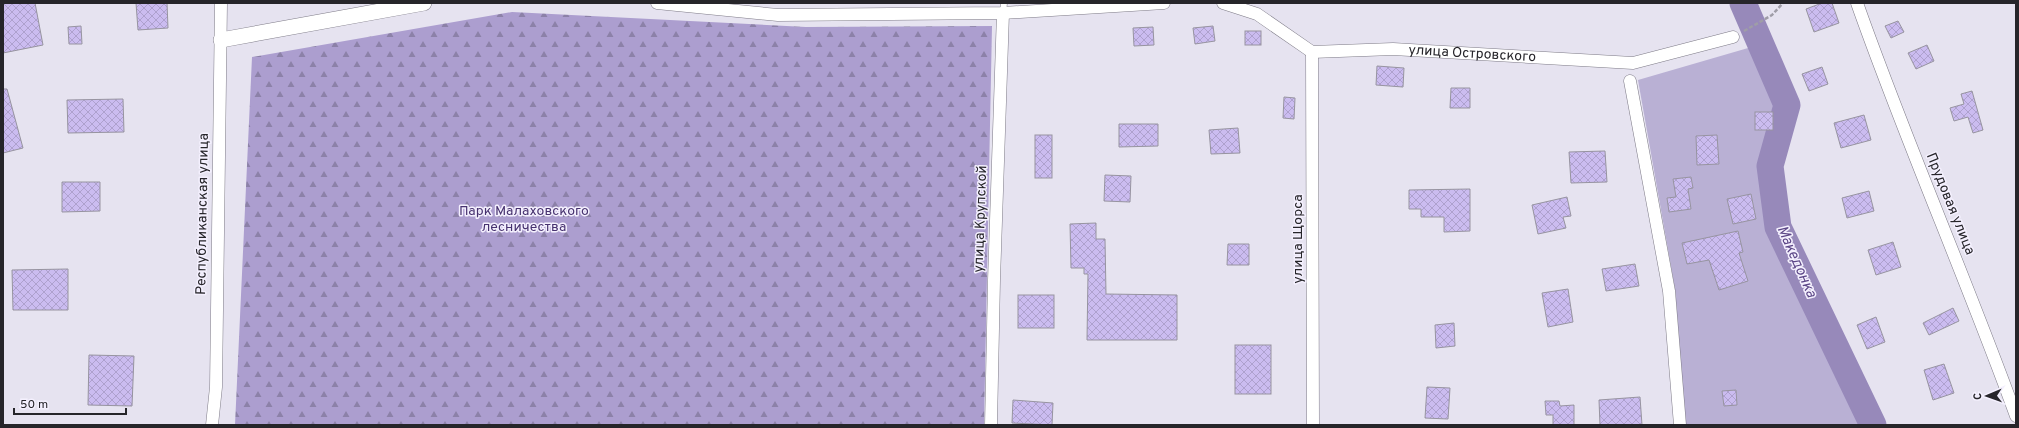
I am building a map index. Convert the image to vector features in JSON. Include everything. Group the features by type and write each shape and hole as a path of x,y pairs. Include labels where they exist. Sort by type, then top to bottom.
{"street":[{"name":"Республиканская улица","path":"212,425 216,379 221,3"},
{"path":"221,40 424,3"},
{"path":"657,3 778,15 1164,3"},
{"path":"1223,3 1257,14 1312,52"},
{"name":"Прудовая улица","path":"1857,3 1882,74 1991,348 2016,416"},
{"name":"улица Крупской","path":"991,425 1003,8"},
{"name":"улица Островского","path":"1312,52 1393,49 1633,63 1733,38"},
{"name":"улица Щорса","path":"1312,52 1313,425"},
{"path":"1630,81 1669,290 1680,425"}],"path":[{"path":"1733,38 1772,15 1783,3"}],"green space":[{"name":"Парк Малаховского лесничества","path":"512,12 806,27 992,26 984,425 235,425 252,57"}],"shaded area":[{"path":"1755,46 1782,105 1765,166 1771,230 1859,425 1685,425 1675,289 1638,80"}],"building":[{"path":"3,3 35,3 43,45 3,53"},
{"path":"136,3 167,3 168,28 138,30"},
{"path":"1822,3 1832,3 1839,23 1814,32 1806,9"},
{"path":"1898,21 1904,32 1891,38 1885,26"},
{"path":"81,26 82,44 69,44 68,27"},
{"path":"1213,26 1215,41 1195,44 1193,28"},
{"path":"1153,27 1154,45 1134,46 1133,28"},
{"path":"1245,31 1261,31 1261,45 1245,45"},
{"path":"1927,45 1934,61 1916,69 1908,53"},
{"path":"1377,66 1404,68 1403,87 1376,85"},
{"path":"1822,67 1828,84 1809,91 1802,74"},
{"path":"1451,88 1470,88 1470,108 1450,108"},
{"path":"3,89 7,89 23,148 3,153"},
{"path":"1972,91 1983,130 1973,133 1968,117 1954,121 1950,108 1964,104 1961,94"},
{"path":"1284,97 1295,98 1294,119 1283,118"},
{"path":"123,99 124,132 68,133 67,100"},
{"path":"1755,112 1773,112 1773,130 1755,130"},
{"path":"1864,115 1871,140 1841,148 1834,123"},
{"path":"1119,124 1158,124 1158,146 1119,147"},
{"path":"1238,128 1240,153 1211,154 1209,130"},
{"path":"1035,135 1052,135 1052,178 1035,178"},
{"path":"1717,135 1719,164 1697,165 1696,136"},
{"path":"1605,151 1607,182 1571,183 1569,152"},
{"path":"1105,175 1131,176 1130,202 1104,201"},
{"path":"1691,177 1693,188 1688,189 1691,209 1669,212 1667,198 1676,197 1673,179"},
{"path":"62,182 100,182 100,211 62,212"},
{"path":"1470,189 1470,231 1444,232 1444,217 1421,217 1421,209 1409,209 1409,190"},
{"path":"1869,191 1874,211 1847,218 1842,198"},
{"path":"1751,194 1756,219 1733,224 1727,199"},
{"path":"1567,197 1571,216 1563,217 1566,228 1538,234 1532,205"},
{"path":"1096,223 1096,239 1105,239 1106,294 1177,295 1177,340 1087,340 1088,274 1084,274 1084,268 1071,268 1070,224"},
{"path":"1738,231 1743,252 1739,253 1748,281 1719,290 1709,260 1687,264 1682,243"},
{"path":"1893,242 1901,267 1876,275 1868,250"},
{"path":"1228,244 1249,244 1249,265 1227,265"},
{"path":"1635,264 1639,286 1606,291 1602,269"},
{"path":"68,269 68,310 13,310 12,270"},
{"path":"1568,289 1573,322 1548,327 1542,293"},
{"path":"1018,295 1054,295 1054,328 1018,328"},
{"path":"1953,308 1959,321 1929,335 1923,323"},
{"path":"1876,317 1885,342 1867,349 1857,325"},
{"path":"1454,323 1455,346 1436,348 1435,325"},
{"path":"1235,345 1271,345 1271,394 1235,394"},
{"path":"89,355 134,356 132,406 88,405"},
{"path":"1944,364 1954,393 1933,400 1924,370"},
{"path":"1427,387 1450,388 1448,419 1425,418"},
{"path":"1736,390 1737,405 1724,406 1722,391"},
{"path":"1640,397 1642,425 1600,425 1599,400"},
{"path":"1013,400 1053,403 1052,425 1012,423"},
{"path":"1545,401 1559,401 1560,406 1574,405 1574,425 1553,425 1553,415 1546,415"}],"waterway":[{"name":"Македонка","path":"1743,3 1787,105 1770,166 1778,227 1873,425"}]}
